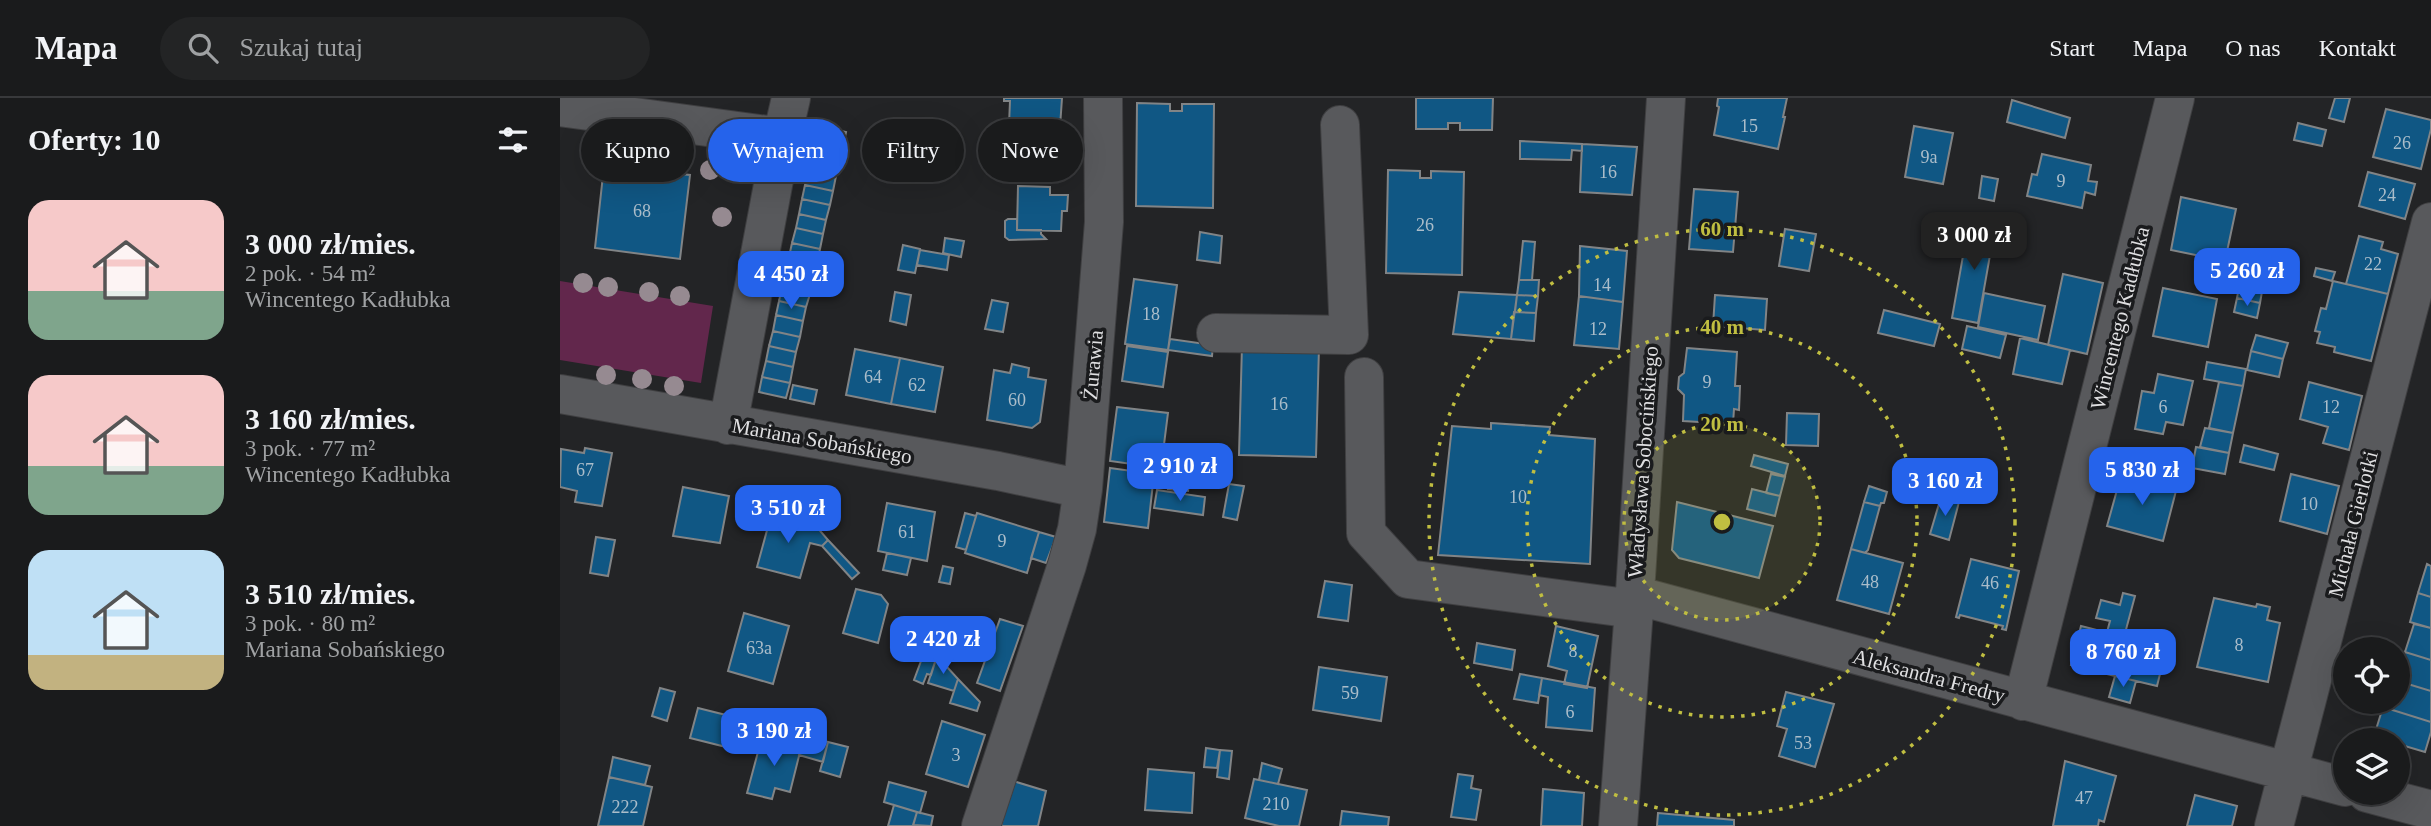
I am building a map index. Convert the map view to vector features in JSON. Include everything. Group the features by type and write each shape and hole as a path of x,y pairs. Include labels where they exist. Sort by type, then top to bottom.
{"street":[{"path":"786,119 791,98"},
{"name":"Żurawia","path":"981,826 1077,529 1083,489 1104,222 1103,98"},
{"name":"Władysława Sobocińskiego","path":"1618,826 1635,602 1666,98"},
{"name":"Wincentego Kadłubka","path":"2023,701 2175,98"},
{"path":"560,107 708,127"},
{"path":"1216,333 1349,335 1340,125"},
{"path":"729,425 774,182"},
{"name":"Michała Gierlotki","path":"2274,826 2431,222"},
{"name":"Aleksandra Fredry","path":"1364,377 1366,533 1408,579 1635,602 2333,784"},
{"name":"Mariana Sobańskiego","path":"560,394 998,471 1083,489"},
{"path":"2410,804 2431,810"}],"shaded area":[{"path":"560,281 713,306 701,383 560,360"}],"building":[{"path":"1004,98 1062,98 1061,119 1009,119 1010,101 1004,101"},
{"path":"1416,98 1493,98 1492,130 1460,130 1460,123 1448,123 1448,129 1416,129"},
{"path":"1718,98 1787,98 1778,149 1714,135"},
{"path":"2335,98 2350,98 2344,122 2329,118"},
{"path":"2012,100 2070,118 2065,138 2007,122"},
{"path":"1137,103 1170,104 1170,111 1182,111 1182,104 1214,104 1213,208 1136,206"},
{"path":"2386,109 2431,120 2421,169 2373,157"},
{"path":"2298,123 2326,130 2322,146 2294,140"},
{"path":"1914,126 1953,133 1943,184 1905,177"},
{"path":"1520,141 1582,144 1582,151 1572,150 1571,160 1520,159"},
{"path":"1582,144 1637,147 1632,195 1580,192"},
{"path":"2042,154 2091,165 2088,181 2097,182 2095,195 2085,192 2082,208 2027,196 2032,174 2037,175"},
{"path":"1388,170 1420,171 1420,178 1431,178 1431,171 1464,172 1462,275 1386,273"},
{"path":"2368,172 2415,184 2405,219 2359,206"},
{"path":"1982,176 1998,179 1994,201 1979,198"},
{"path":"602,182 689,182 680,259 595,248"},
{"path":"806,182 835,182 833,191 805,185"},
{"path":"805,185 833,191 830,205 802,199"},
{"path":"1018,186 1050,187 1050,195 1068,195 1067,211 1062,211 1061,231 1017,230"},
{"path":"1694,189 1738,192 1733,252 1689,249"},
{"path":"2181,197 2236,209 2225,261 2171,250"},
{"path":"802,199 830,205 826,220 799,214"},
{"path":"799,214 826,220 823,234 796,228"},
{"path":"1017,219 1017,230 1041,230 1046,239 1009,240 1005,237 1005,221"},
{"path":"1969,222 1995,227 1978,323 1952,318"},
{"path":"796,228 823,234 820,249 792,243"},
{"path":"1785,229 1816,234 1809,271 1779,266"},
{"path":"1200,232 1222,236 1220,263 1197,260"},
{"path":"2359,236 2383,242 2381,249 2398,254 2388,294 2346,284"},
{"path":"945,238 964,241 961,257 943,253"},
{"path":"1523,241 1535,242 1532,280 1519,280"},
{"path":"792,243 820,249 817,264 789,257"},
{"path":"903,245 920,249 915,273 898,270"},
{"path":"1580,246 1627,251 1623,302 1579,296"},
{"path":"920,250 949,255 947,270 917,265"},
{"path":"789,257 817,264 813,279 786,273"},
{"path":"2239,263 2266,270 2263,286 2236,281"},
{"path":"2316,268 2335,272 2332,281 2314,276"},
{"path":"786,273 813,279 810,294 782,288"},
{"path":"2063,274 2103,283 2087,354 2048,345"},
{"path":"1134,279 1177,285 1168,350 1125,344"},
{"path":"1519,280 1539,280 1538,296 1517,295"},
{"path":"2333,281 2388,294 2371,361 2334,352 2335,347 2317,343 2320,332 2315,331 2321,308 2326,309"},
{"path":"2240,282 2263,286 2260,303 2237,298"},
{"path":"782,288 810,294 806,307 779,301"},
{"path":"2163,288 2217,299 2208,347 2153,336"},
{"path":"895,292 911,295 906,325 890,321"},
{"path":"1459,292 1517,295 1511,339 1453,334"},
{"path":"1984,293 2045,306 2038,340 1978,327"},
{"path":"1517,295 1538,296 1536,313 1515,312"},
{"path":"1715,295 1767,299 1765,330 1713,326"},
{"path":"1579,296 1623,302 1619,349 1574,345"},
{"path":"2237,298 2260,303 2257,318 2234,312"},
{"path":"992,300 1008,303 1003,332 985,329"},
{"path":"779,301 806,307 803,321 776,315"},
{"path":"1884,310 1940,324 1934,346 1878,333"},
{"path":"1514,312 1536,313 1534,341 1511,339"},
{"path":"776,315 803,321 800,337 773,331"},
{"path":"1967,326 2006,335 2000,358 1962,349"},
{"path":"773,331 800,337 796,352 769,346"},
{"path":"2256,335 2288,343 2283,359 2251,351"},
{"path":"2020,338 2070,350 2062,384 2013,374"},
{"path":"1170,339 1213,345 1212,356 1168,350"},
{"path":"1242,345 1319,347 1316,457 1239,455"},
{"path":"769,346 796,352 793,367 766,361"},
{"path":"1127,346 1168,352 1163,387 1122,381"},
{"path":"1687,348 1737,352 1735,386 1740,386 1739,410 1734,409 1733,424 1683,421 1684,395 1678,389 1679,377 1684,373"},
{"path":"855,349 900,358 891,404 846,395"},
{"path":"2251,351 2283,359 2279,377 2247,370"},
{"path":"900,358 943,367 935,412 891,404"},
{"path":"766,361 793,367 790,383 762,377"},
{"path":"2207,362 2246,369 2243,386 2204,379"},
{"path":"1012,364 1029,368 1028,377 1046,380 1040,422 1032,428 987,420 994,370 1010,373"},
{"path":"2158,374 2193,381 2183,425 2166,422 2163,434 2135,429 2142,391 2154,393"},
{"path":"762,377 790,383 786,398 759,392"},
{"path":"2219,382 2243,386 2233,433 2209,428"},
{"path":"2309,382 2362,396 2349,450 2323,443 2328,427 2300,419"},
{"path":"793,385 817,390 814,404 790,399"},
{"path":"1117,407 1168,413 1161,468 1110,461"},
{"path":"1787,413 1819,414 1818,446 1786,445"},
{"path":"1491,423 1550,427 1549,435 1595,439 1590,564 1438,555 1452,426 1491,429"},
{"path":"2205,428 2233,433 2229,453 2200,447"},
{"path":"2244,445 2278,454 2274,470 2240,462"},
{"path":"2196,447 2229,453 2225,474 2192,468"},
{"path":"585,448 612,453 602,506 575,502 577,491 560,487 561,449 584,453"},
{"path":"1754,455 1788,464 1785,476 1751,466"},
{"path":"1173,460 1205,467 1203,480 1170,475"},
{"path":"1110,468 1154,474 1148,528 1104,522"},
{"path":"2122,472 2177,487 2163,541 2107,526"},
{"path":"1771,474 1785,477 1780,496 1766,493"},
{"path":"2291,474 2339,486 2327,534 2280,521"},
{"path":"1170,475 1190,478 1188,491 1168,489"},
{"path":"1229,484 1244,486 1237,520 1223,517"},
{"path":"1869,486 1887,492 1884,503 1880,506 1864,502"},
{"path":"683,487 729,496 720,543 673,536"},
{"path":"1752,489 1780,496 1775,516 1747,509"},
{"path":"1157,490 1205,497 1203,515 1154,508"},
{"path":"1941,497 1959,502 1949,540 1930,534"},
{"path":"1677,502 1773,526 1759,578 1679,558 1672,550"},
{"path":"1864,502 1880,506 1865,553 1851,549"},
{"path":"887,503 935,512 927,561 878,551"},
{"path":"772,512 816,526 828,540 822,546 810,543 800,578 757,567"},
{"path":"965,513 976,516 966,550 956,547"},
{"path":"977,513 1039,532 1027,573 965,553"},
{"path":"1039,532 1056,537 1046,563 1031,558"},
{"path":"596,537 615,540 608,576 590,573"},
{"path":"828,540 859,573 852,579 822,546"},
{"path":"1851,549 1903,563 1889,614 1837,600"},
{"path":"887,553 911,558 907,575 883,570"},
{"path":"1971,559 2019,571 2006,630 2002,629 2003,626 1960,615 1959,618 1956,617"},
{"path":"2427,564 2431,566 2431,597 2418,593"},
{"path":"943,566 953,568 950,584 939,582"},
{"path":"1325,581 1352,585 1348,621 1318,617"},
{"path":"856,589 881,595 888,604 878,643 843,633"},
{"path":"2123,593 2135,596 2124,637 2107,632 2110,621 2096,618 2101,600 2120,605"},
{"path":"2418,593 2431,597 2431,628 2410,622"},
{"path":"2214,598 2256,607 2257,604 2270,607 2267,620 2280,623 2268,682 2197,667"},
{"path":"744,613 789,626 773,684 728,671"},
{"path":"1000,619 1023,626 1000,691 977,683"},
{"path":"2414,624 2431,628 2431,660 2410,654 2410,637"},
{"path":"1556,626 1598,636 1587,688 1564,684 1567,671 1548,666"},
{"path":"2081,626 2124,637 2115,676 2071,665"},
{"path":"2124,637 2167,646 2157,686 2115,676"},
{"path":"1477,643 1515,650 1512,670 1474,663"},
{"path":"927,645 937,656 931,675 927,674 923,684 914,680"},
{"path":"2410,654 2431,660 2431,691 2410,685"},
{"path":"937,656 958,679 954,691 928,683"},
{"path":"1319,667 1387,677 1381,721 1313,710"},
{"path":"1520,674 1542,678 1538,703 1514,699"},
{"path":"2115,676 2136,681 2130,703 2109,697"},
{"path":"1542,678 1595,688 1592,731 1546,727 1548,697 1539,695"},
{"path":"958,679 980,702 977,711 950,703"},
{"path":"2410,685 2431,691 2431,722 2405,714 2410,714"},
{"path":"660,688 675,692 667,721 652,716"},
{"path":"1786,692 1834,704 1815,767 1779,756 1787,729 1777,726"},
{"path":"698,708 750,721 742,751 690,738"},
{"path":"2381,714 2405,714 2431,722 2425,752 2410,748 2410,728 2376,728"},
{"path":"942,721 985,735 968,787 926,774"},
{"path":"771,727 828,742 823,762 799,755 801,748 768,739"},
{"path":"762,737 801,748 790,792 775,788 772,799 747,793"},
{"path":"828,742 848,747 840,777 820,771"},
{"path":"1206,748 1220,750 1217,768 1204,767"},
{"path":"1220,750 1232,751 1229,779 1217,777"},
{"path":"613,757 650,766 645,785 609,777"},
{"path":"2065,761 2116,776 2104,822 2099,820 2098,826 2053,826"},
{"path":"1262,763 1282,769 1278,784 1259,780"},
{"path":"1148,769 1194,773 1192,813 1145,810"},
{"path":"1458,774 1473,776 1471,788 1481,790 1476,820 1451,817"},
{"path":"609,777 652,787 643,826 598,826"},
{"path":"1254,779 1307,790 1299,826 1279,826 1245,818"},
{"path":"1013,781 1046,791 1038,826 1001,826"},
{"path":"889,782 926,792 920,813 884,802"},
{"path":"1543,789 1584,793 1582,826 1541,826"},
{"path":"2195,795 2237,806 2232,826 2187,826"},
{"path":"894,805 917,812 913,826 888,826"},
{"path":"1342,811 1389,817 1388,826 1340,826"},
{"path":"917,812 933,816 931,826 913,825"},
{"path":"1658,813 1734,820 1734,826 1657,826"}]}
